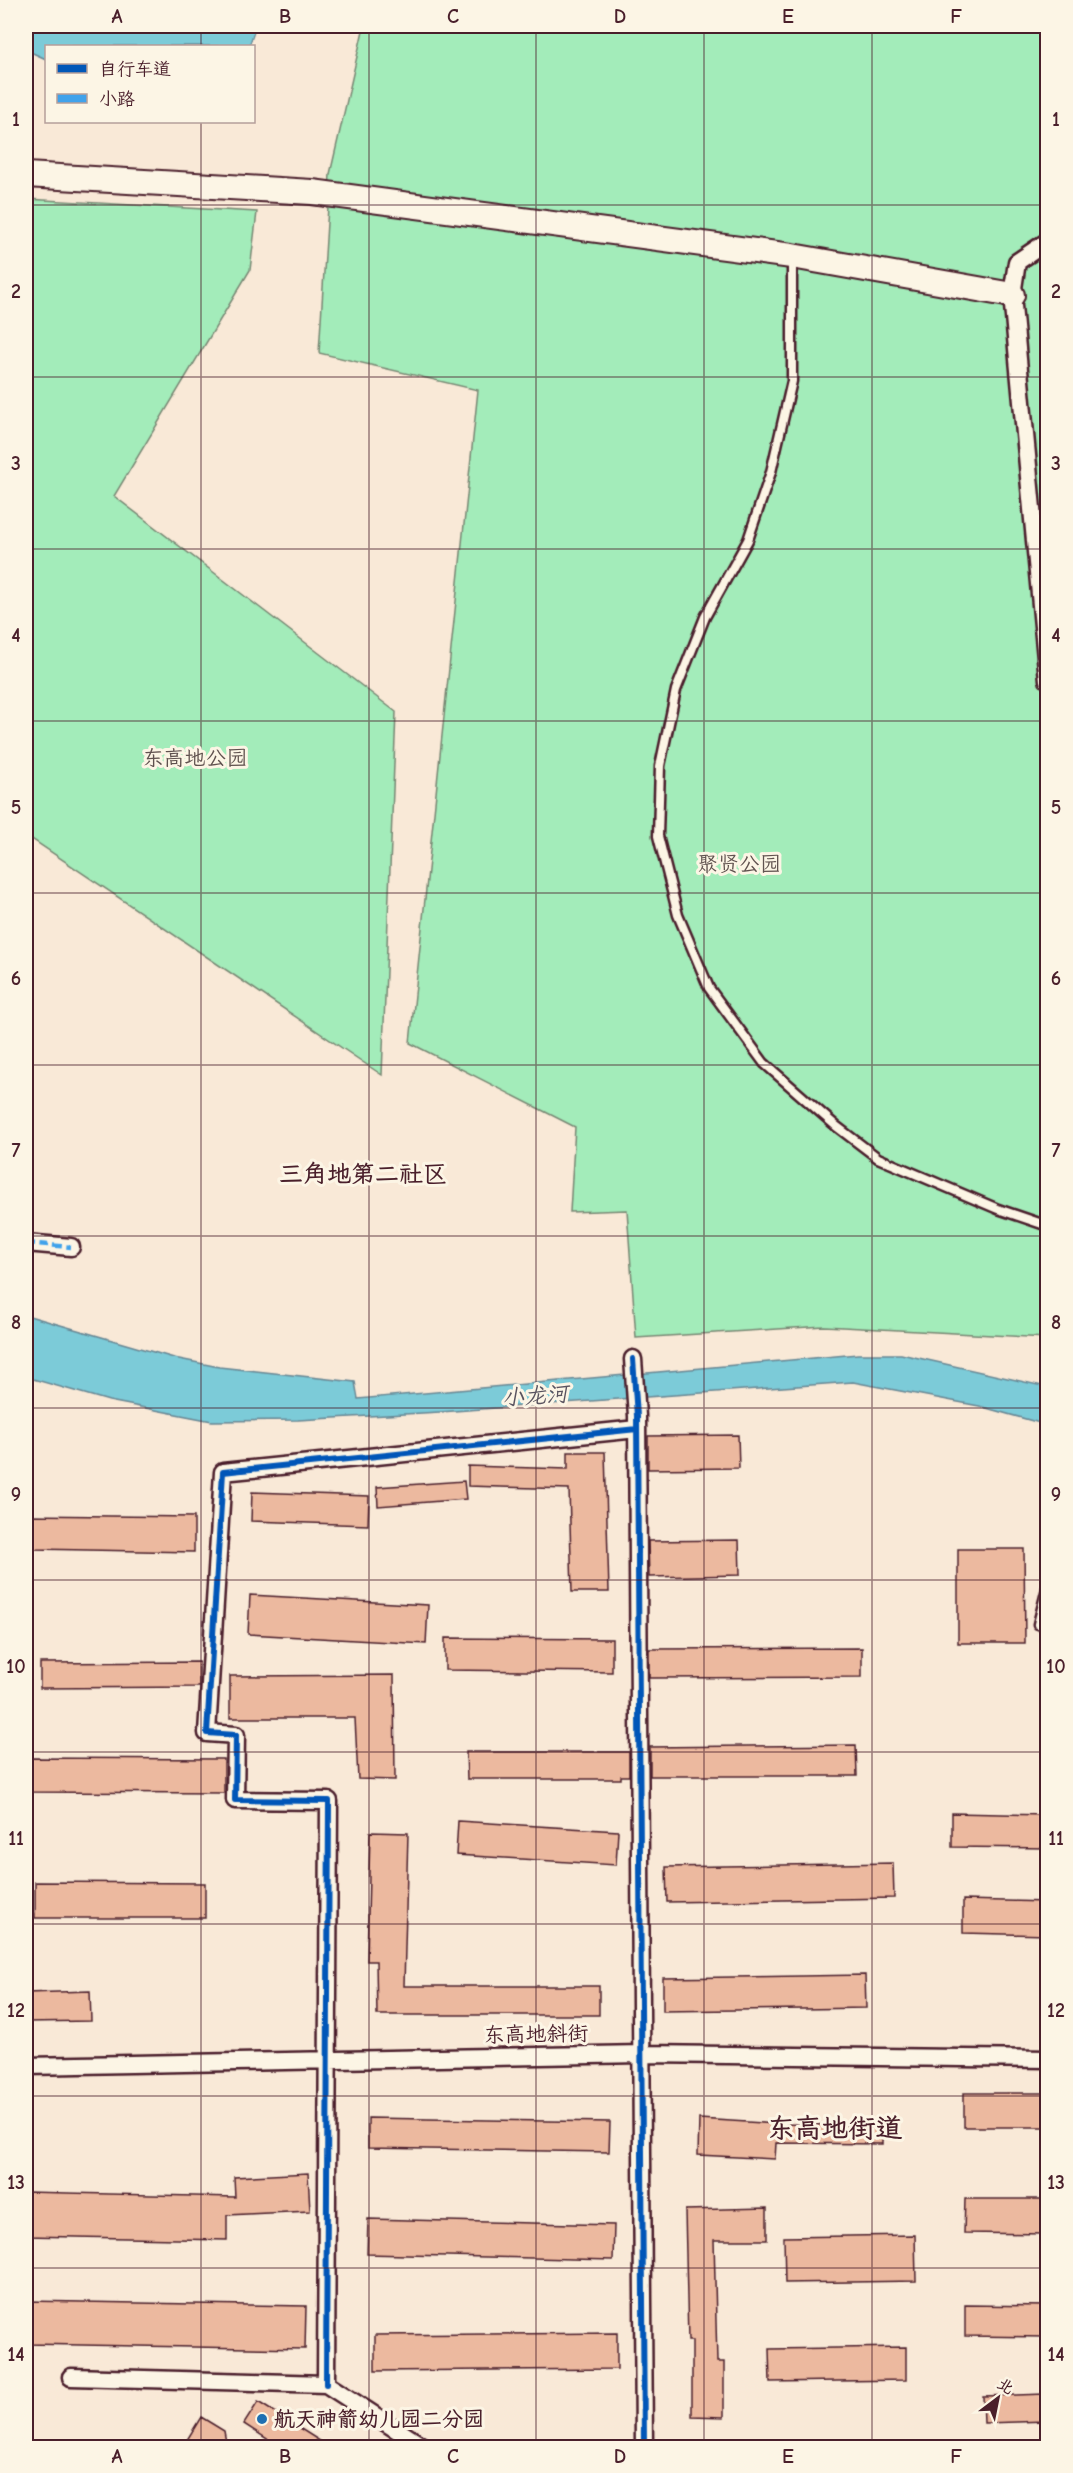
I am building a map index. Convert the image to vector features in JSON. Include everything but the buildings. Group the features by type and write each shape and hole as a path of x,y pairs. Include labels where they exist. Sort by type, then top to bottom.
{"street":[{"path":"26,176 312,192 792,256 1012,295"},
{"path":"1047,241 1017,262 1012,295 1047,680"},
{"path":"26,1243 71,1247"},
{"path":"633,1359 637,1422 644,2448"},
{"path":"326,2384 329,1801 235,1800 236,1735 207,1733 223,1472 637,1422"},
{"name":"东高地斜街","path":"26,2066 642,2054 1047,2059"},
{"path":"71,2377 326,2384 425,2448"}],"lane":[{"path":"792,256 792,381 771,472 748,540 705,617 676,690 660,766 658,836 678,915 709,988 764,1063 836,1126 878,1158 998,1209 1047,1226"},
{"path":"1047,1584 1038,1624 1047,1624"}],"green space":[{"name":"聚贤公园","path":"364,26 1047,26 1047,1338 824,1326 636,1338 627,1210 570,1212 575,1127 410,1043 478,390 319,353 330,174"},
{"name":"东高地公园","path":"26,199 257,212 250,270 114,496 396,712 382,1075 26,835"}],"water":[{"path":"26,26 256,26 249,45 45,45 45,59 26,50"},
{"name":"小龙河","path":"26,1315 174,1358 219,1367 355,1382 358,1399 858,1354 901,1354 1047,1387 1047,1425 979,1406 853,1382 440,1412 298,1420 212,1421 109,1401 26,1377"}],"marked path":[{"path":"26,1243 71,1247"}],"cycle path":[{"path":"633,1359 637,1416 644,2448"},
{"path":"326,2384 329,1801 235,1800 236,1735 207,1733 223,1472 637,1429"}],"place":[{"name":"航天神箭幼儿园二分园","path":"262,2419"}],"district":[{"name":"三角地第二社区","path":"363,1174"},
{"name":"东高地街道","path":"835,2128"}]}
